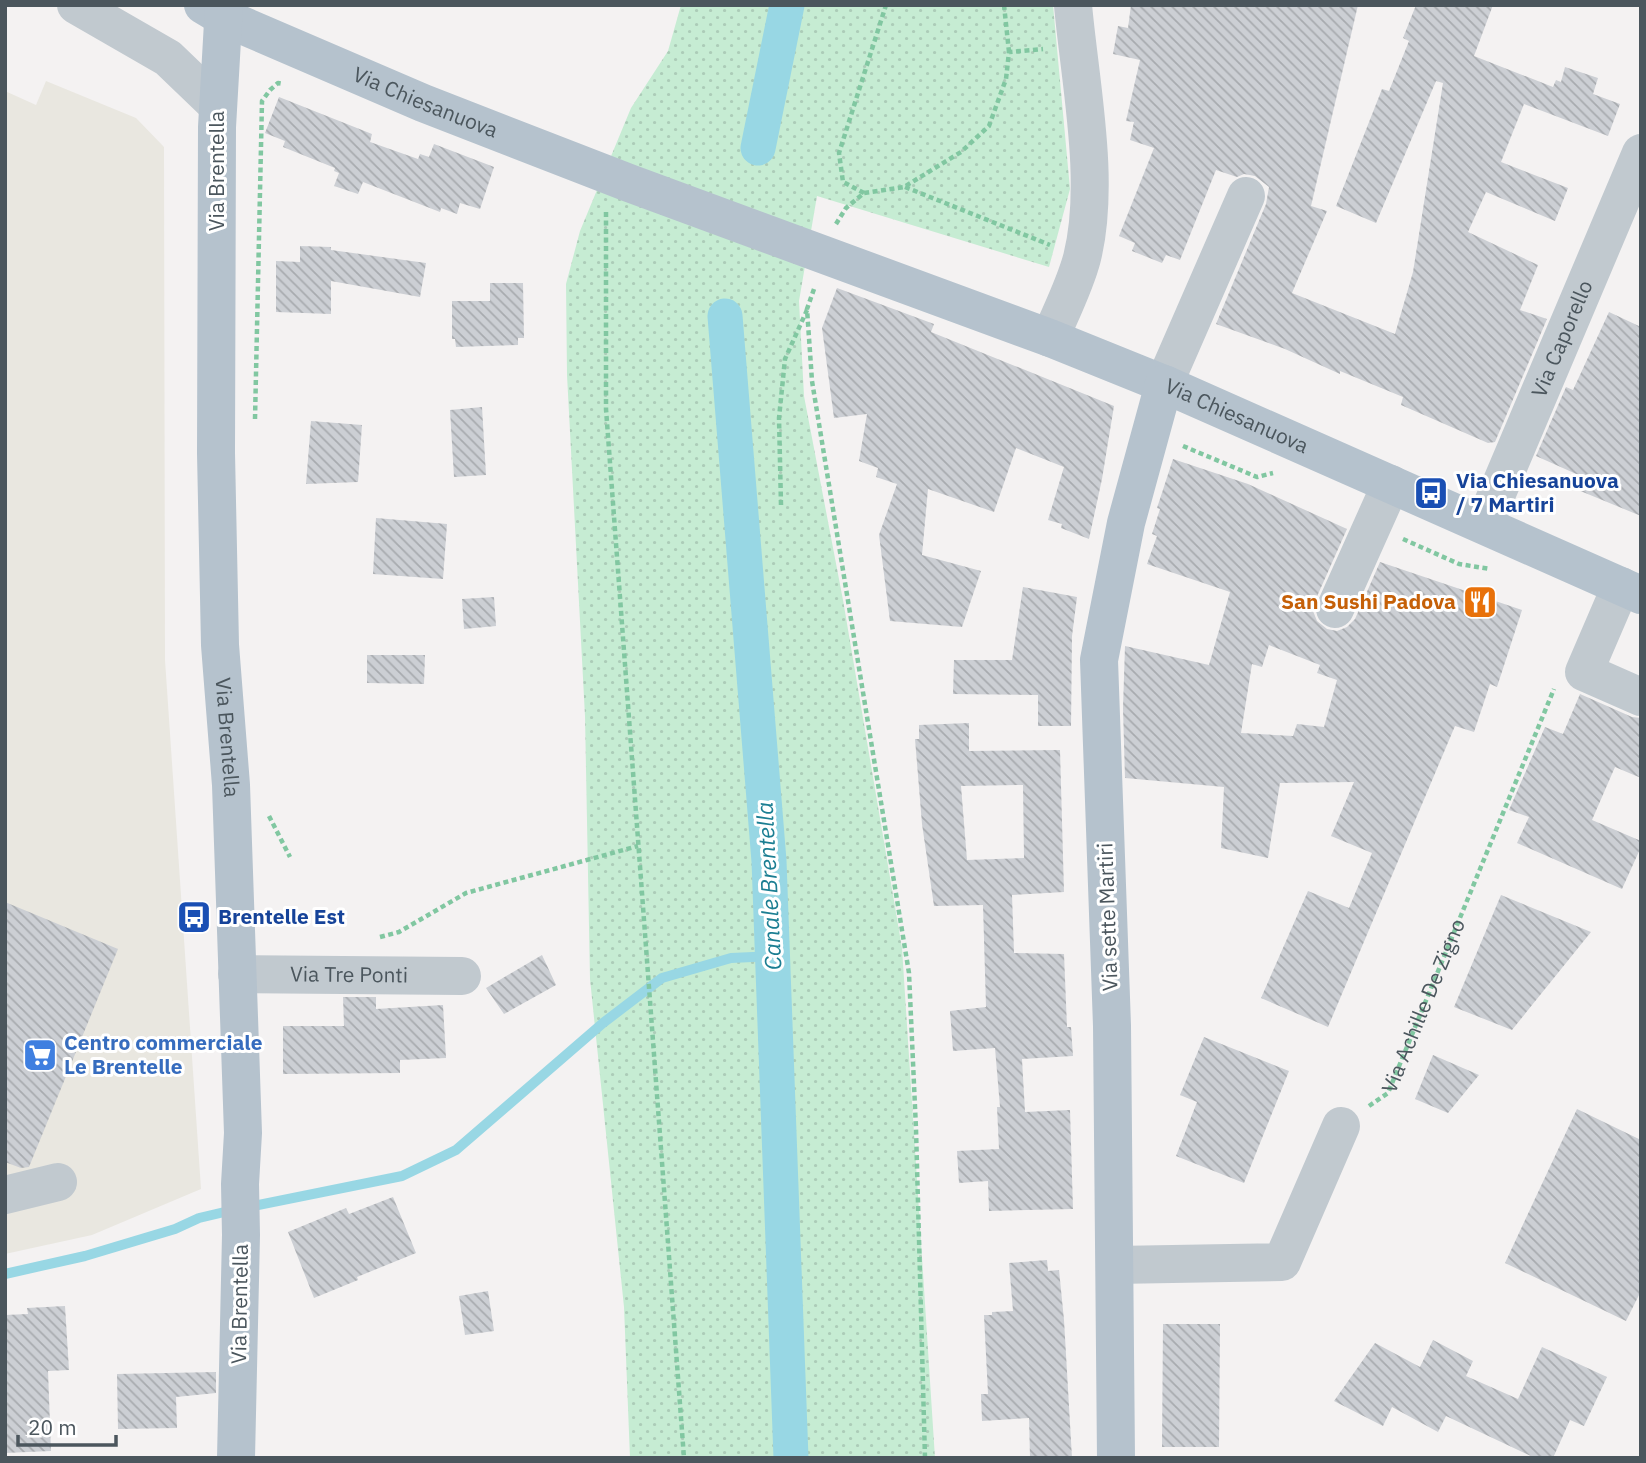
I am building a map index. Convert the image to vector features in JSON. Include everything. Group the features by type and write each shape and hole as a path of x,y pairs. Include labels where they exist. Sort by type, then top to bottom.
{"main road":[{"name":"Via Brentella","path":"217,9 216,453 220,645 231,785 243,1133 236,1458"},
{"name":"Via Chiesanuova","path":"217,9 423,103 617,197 1050,338 1164,384 1631,590"},
{"name":"Via sette Martiri","path":"1116,1458 1111,1012 1099,660 1126,523 1164,384"}],"street":[{"path":"76,5 168,58 218,106"},
{"path":"1050,338 1082,257 1090,199 1073,5"},
{"name":"Via Caporello","path":"1484,524 1638,165"},
{"path":"1164,384 1246,196"},
{"path":"1335,609 1391,484"},
{"path":"1631,590 1584,672 1641,697"},
{"name":"Via Tre Ponti","path":"237,974 462,976"},
{"path":"1115,1265 1282,1262 1341,1126"},
{"path":"5,1195 58,1182"}],"path":[{"path":"864,193 843,182 839,153 887,5"},
{"path":"839,217 864,193 904,187 961,152 989,126 1006,79 1009,52 1004,5"},
{"path":"1009,52 1077,48"},
{"path":"255,431 262,101 278,83 287,84"},
{"path":"904,187 1082,257"},
{"path":"617,197 606,409 684,1458"},
{"path":"815,263 807,309 812,381 909,973 925,1458"},
{"path":"782,505 779,418 785,359 807,309"},
{"name":"Via Achille De Zigno","path":"1341,1126 1388,1093 1558,679"},
{"path":"266,811 290,856"},
{"path":"377,938 399,932 466,893 638,846"}],"shaded area":[{"path":"46,81 136,118 164,147 165,660 201,1189 92,1235 5,1254 5,91 36,105"}],"green space":[{"path":"681,5 1053,5 1070,189 1049,267 817,196 799,301 804,396 843,600 902,948 935,1458 630,1458 624,1307 590,979 585,716 567,375 566,284 580,231 631,108 668,51"}],"building":[{"path":"1131,5 1358,5 1311,206 1327,211 1292,293 1395,334 1413,272 1443,83 1436,81 1376,223 1336,206 1382,89 1389,91 1409,41 1403,38 1416,5 1493,5 1474,56 1553,87 1556,80 1561,82 1565,67 1598,78 1593,94 1620,104 1608,136 1524,104 1501,162 1568,188 1555,221 1486,192 1468,232 1538,265 1520,310 1547,319 1495,442 1488,443 1401,405 1403,397 1216,324 1266,204 1269,187 1255,176 1244,174 1237,177 1216,170 1180,260 1166,255 1162,263 1132,251 1135,243 1119,236 1154,148 1130,140 1134,122 1126,121 1140,60 1113,54 1118,26 1128,28"},
{"path":"279,97 372,134 370,142 418,159 420,154 429,157 434,144 494,167 480,209 460,203 457,214 441,208 440,212 363,182 358,194 334,186 339,173 334,171 335,168 283,147 285,141 265,133"},
{"path":"300,246 331,247 331,250 426,263 420,297 331,281 331,314 276,312 276,261 300,262"},
{"path":"490,283 523,283 524,338 518,338 518,345 456,347 455,339 452,339 452,301 490,301"},
{"path":"837,288 934,324 931,332 1114,406 1089,539 1061,528 1062,524 1048,520 1064,467 1016,448 994,512 928,489 922,555 981,571 962,627 890,621 879,535 897,484 876,477 878,468 859,461 867,414 834,418 822,328"},
{"path":"1609,312 1641,327 1641,516 1578,490 1583,477 1536,456 1566,387 1573,390"},
{"path":"482,407 486,475 454,477 450,410"},
{"path":"311,421 362,425 358,482 306,484"},
{"path":"1173,459 1248,484 1347,529 1313,611 1317,621 1327,629 1337,631 1347,627 1355,619 1380,562 1522,610 1497,687 1490,684 1474,732 1455,726 1328,1027 1261,998 1308,891 1349,908 1372,853 1331,836 1354,782 1280,783 1268,858 1221,848 1224,787 1125,778 1125,646 1209,665 1230,592 1147,564 1157,536 1152,534 1160,509 1157,508","holes":["1269,645 1320,665 1317,673 1337,680 1324,727 1297,724 1293,736 1241,733 1252,664 1262,667"]},
{"path":"376,518 447,524 443,579 373,574"},
{"path":"1023,587 1077,597 1072,636 1071,726 1038,726 1038,695 953,694 954,660 1012,660"},
{"path":"494,597 496,626 464,629 462,599"},
{"path":"367,655 425,655 424,684 367,683"},
{"path":"1580,694 1632,717 1641,718 1641,778 1615,767 1592,820 1641,841 1641,847 1622,889 1517,843 1529,817 1509,810 1545,727 1563,734"},
{"path":"969,723 969,751 1060,750 1064,892 1012,895 1014,953 1064,954 1067,1027 1071,1027 1073,1056 1022,1059 1025,1112 1070,1110 1073,1209 989,1211 988,1181 959,1183 957,1151 999,1149 997,1107 1000,1107 995,1048 953,1051 950,1011 986,1007 983,905 934,906 922,824 915,739 919,739 919,725","holes":["1023,785 1024,858 967,860 961,786"]},
{"path":"1501,895 1591,932 1512,1030 1454,1007"},
{"name":"Centro commerciale Le Brentelle","path":"5,902 118,949 29,1167 21,1168 5,1162"},
{"path":"542,955 556,985 504,1014 486,988"},
{"path":"343,997 376,997 376,1009 443,1005 446,1058 400,1060 400,1073 283,1074 283,1026 344,1026"},
{"path":"1204,1037 1289,1071 1244,1183 1176,1156 1197,1102 1180,1095"},
{"path":"1433,1055 1479,1075 1448,1113 1415,1099"},
{"path":"1577,1109 1641,1140 1641,1291 1626,1321 1505,1263"},
{"path":"393,1197 416,1253 314,1298 288,1232 346,1208 349,1214"},
{"path":"1047,1260 1048,1271 1059,1270 1072,1458 1030,1458 1029,1418 982,1421 981,1394 988,1394 984,1315 1013,1311 1009,1263"},
{"path":"488,1291 494,1331 465,1335 459,1296"},
{"path":"65,1306 69,1370 48,1371 51,1451 5,1453 5,1315 28,1314 27,1308"},
{"path":"1163,1324 1220,1324 1219,1447 1162,1447"},
{"path":"1433,1340 1473,1361 1466,1376 1518,1399 1542,1347 1607,1377 1584,1426 1570,1420 1553,1458 1535,1458 1446,1416 1438,1432 1392,1407 1383,1426 1334,1401 1375,1343 1420,1367"},
{"path":"216,1372 216,1393 176,1397 177,1428 118,1429 117,1374"}],"waterway":[{"name":"Canale Brentella","path":"758,148 787,5"},
{"name":"Canale Brentella","path":"725,316 769,861 791,1458"},
{"path":"248,1207 402,1176 456,1150 603,1023 662,978 731,958 773,956"},
{"path":"5,1274 85,1256 175,1229 199,1218 233,1210"}],"place":[{"name":"Via Chiesanuova / 7 Martiri","path":"1431,493"},
{"name":"San Sushi Padova","path":"1480,602"},
{"name":"Brentelle Est","path":"194,917"},
{"name":"Centro commerciale Le Brentelle","path":"40,1055"}]}
